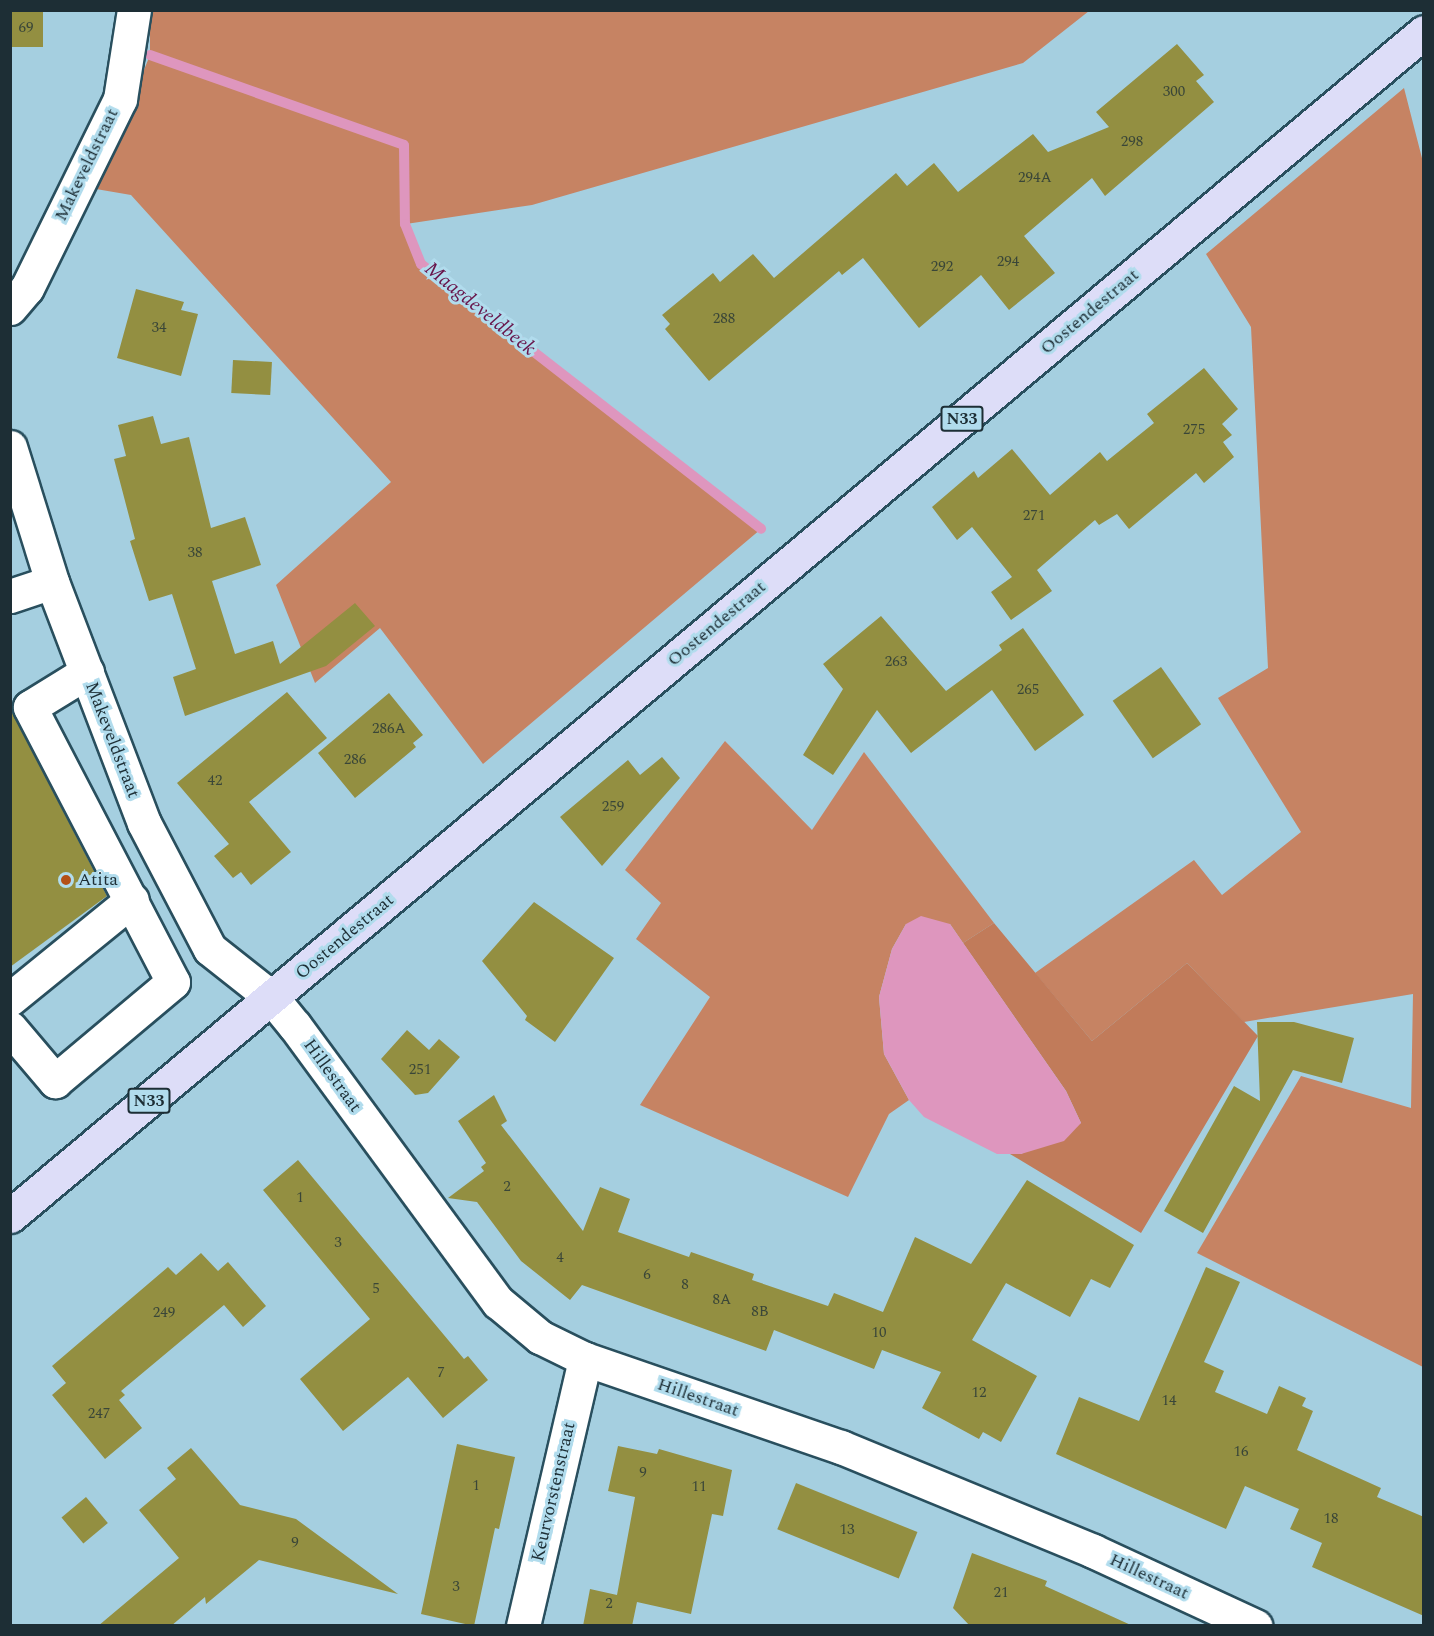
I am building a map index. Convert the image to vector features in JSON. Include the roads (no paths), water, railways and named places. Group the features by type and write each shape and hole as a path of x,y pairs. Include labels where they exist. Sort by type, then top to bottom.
{"main road":[{"name":"Oostendestraat","path":"10,1216 1424,32"}],"street":[{"name":"Makeveldstraat","path":"10,308 27,288 120,99 134,10"},
{"name":"Makeveldstraat","path":"10,447 52,582 144,823 210,949 272,998"},
{"path":"10,596 52,582"},
{"path":"10,1028 55,1081 173,982 30,707 87,672"},
{"path":"10,999 132,900"},
{"name":"Hillestraat","path":"272,998 498,1302 540,1337 585,1359 841,1447 1093,1551 1255,1626"},
{"name":"Keurvorstenstraat","path":"523,1626 585,1359"}],"waterway":[{"name":"Maagdeveldbeek","path":"150,55 404,145 405,224 421,264 761,529"}],"place":[{"name":"Atita","path":"66,880"}]}
